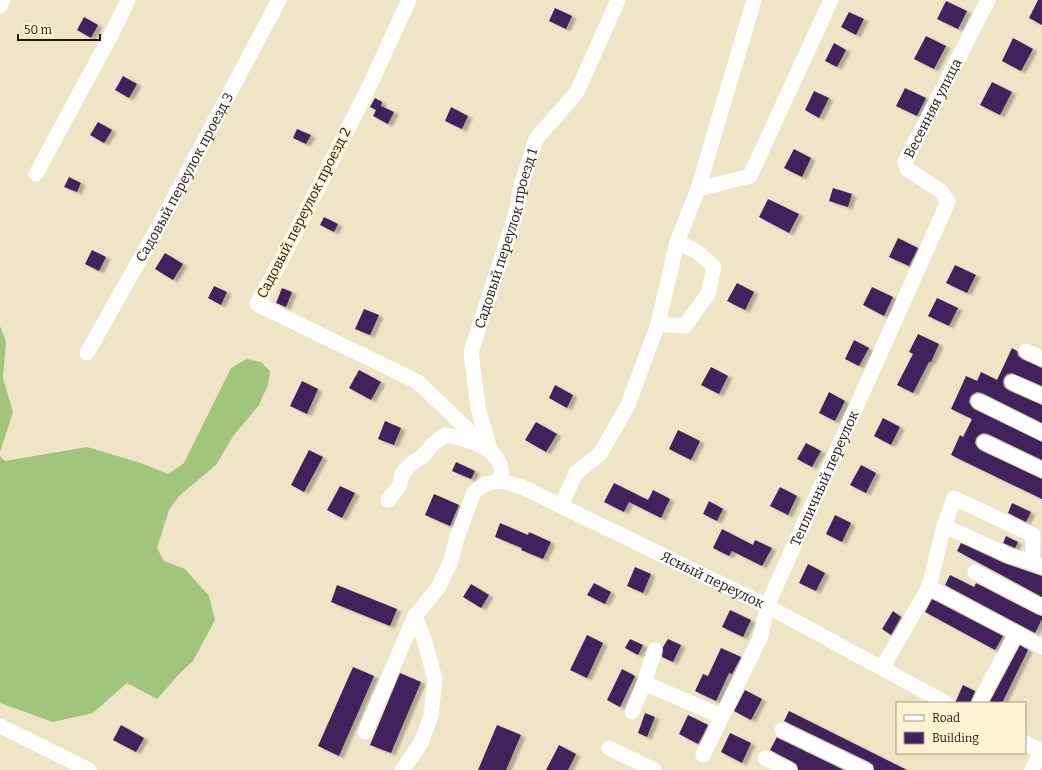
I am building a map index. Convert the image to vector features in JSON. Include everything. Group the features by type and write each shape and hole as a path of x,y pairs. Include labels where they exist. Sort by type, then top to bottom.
{"street":[{"path":"0,6 2,0"},
{"path":"36,174 111,35 128,0"},
{"name":"Садовый переулок проезд 3","path":"87,353 161,222 279,0"},
{"name":"Садовый переулок проезд 2","path":"409,0 368,89 282,259 257,304 418,382 490,451"},
{"name":"Садовый переулок проезд 1","path":"490,451 478,408 471,352 517,210 520,189 536,139 577,92 618,0"},
{"path":"561,506 576,473 600,454 628,405 658,324 677,242 698,189 754,0"},
{"path":"698,189 750,176 830,0"},
{"name":"Весенняя улица","path":"948,202 941,191 907,169 905,162 988,0"},
{"name":"Тепличный переулок","path":"703,755 761,636 767,606 948,202"},
{"path":"658,324 685,326 708,294 714,267 696,251 677,242"},
{"path":"1026,351 1042,359"},
{"path":"1012,382 1042,396"},
{"path":"978,401 1042,433"},
{"path":"365,732 415,616 438,588 451,561 456,540 474,492 486,484 501,481 501,466 490,451 463,438 445,435 433,444 423,456 411,464 402,474 400,486 388,500"},
{"path":"984,442 1042,470"},
{"name":"Ясный переулок","path":"501,481 522,487 767,606 944,702"},
{"path":"882,668 928,587 944,526 954,498 1033,534 1037,565 1008,555 944,526"},
{"path":"974,572 1042,607"},
{"path":"928,587 1042,647"},
{"path":"402,770 421,743 431,716 435,679 424,639 415,616"},
{"path":"980,702 1016,633"},
{"path":"632,712 655,650"},
{"path":"644,683 721,716"},
{"path":"0,726 90,770"},
{"path":"782,730 865,770"},
{"path":"1026,743 1042,750 1032,770"},
{"path":"609,748 654,770"},
{"path":"765,758 789,770"}],"green space":[{"path":"0,326 6,342 3,378 13,412 0,452"},
{"path":"247,359 261,362 270,371 268,385 259,405 234,435 216,465 179,496 169,510 157,548 164,561 185,569 209,596 215,620 193,661 179,674 157,699 127,683 93,713 53,722 0,703 0,456 5,461 87,447 141,463 168,474 184,463 231,368"}],"building":[{"path":"1038,0 1042,0 1042,25 1029,18"},
{"path":"946,1 967,11 958,29 937,19"},
{"path":"555,8 572,16 566,29 549,21"},
{"path":"849,12 864,19 856,35 841,27"},
{"path":"84,17 98,25 91,38 77,30"},
{"path":"926,36 946,46 934,69 914,59"},
{"path":"1013,38 1033,49 1021,71 1002,61"},
{"path":"834,43 846,50 837,67 825,61"},
{"path":"123,76 137,84 129,98 115,90"},
{"path":"992,82 1012,92 1000,115 980,105"},
{"path":"905,88 926,98 917,116 896,106"},
{"path":"814,91 829,98 819,118 805,110"},
{"path":"375,98 382,102 381,106 394,112 388,124 373,116 376,110 370,107"},
{"path":"451,107 468,116 462,129 445,121"},
{"path":"98,122 112,130 104,143 90,135"},
{"path":"297,129 311,135 306,144 293,138"},
{"path":"794,149 811,158 802,177 784,168"},
{"path":"69,177 81,183 77,192 64,187"},
{"path":"833,188 852,194 848,207 829,201"},
{"path":"768,199 799,214 789,233 759,217"},
{"path":"324,217 338,224 334,232 320,225"},
{"path":"898,238 918,248 909,266 889,257"},
{"path":"92,250 106,257 99,271 85,264"},
{"path":"165,253 183,264 173,280 155,269"},
{"path":"955,265 976,275 967,293 946,283"},
{"path":"737,283 754,292 745,310 727,301"},
{"path":"214,286 227,292 221,305 208,298"},
{"path":"872,287 893,297 884,316 863,305"},
{"path":"282,288 292,292 286,307 276,303"},
{"path":"937,298 958,308 949,326 928,316"},
{"path":"364,309 379,315 370,335 355,329"},
{"path":"918,334 939,344 931,362 929,362 913,393 897,385 913,354 909,352"},
{"path":"854,340 869,348 859,366 845,359"},
{"path":"1012,348 1017,351 1018,356 1022,359 1042,368 1042,386 1012,373 1007,374 1004,378 1004,387 1042,405 1042,423 982,393 977,392 973,394 970,397 969,402 974,409 1042,442 1042,460 988,434 983,433 979,435 976,438 975,443 980,450 1042,479 1042,499 951,455 960,435 963,437 972,419 951,409 966,376 977,381 981,372 997,380"},
{"path":"711,367 728,376 719,394 701,385"},
{"path":"359,370 381,382 371,400 349,388"},
{"path":"302,381 318,389 307,414 290,406"},
{"path":"555,385 573,395 567,408 549,398"},
{"path":"829,392 845,401 835,421 819,413"},
{"path":"883,418 900,427 891,445 874,436"},
{"path":"385,421 401,428 394,445 378,439"},
{"path":"536,422 557,434 546,452 525,440"},
{"path":"678,430 700,441 691,460 669,449"},
{"path":"806,443 821,451 812,467 797,459"},
{"path":"309,450 323,457 304,492 291,485"},
{"path":"456,462 475,471 471,479 452,471"},
{"path":"861,465 876,473 866,493 850,485"},
{"path":"614,483 648,500 653,490 670,499 661,518 629,502 624,512 604,502"},
{"path":"340,486 355,493 342,518 327,510"},
{"path":"780,487 797,496 788,515 770,506"},
{"path":"434,494 459,505 450,526 425,515"},
{"path":"709,501 723,509 717,521 703,514"},
{"path":"1012,503 1031,512 1026,522 1008,513"},
{"path":"835,515 851,523 842,542 826,534"},
{"path":"500,523 528,535 529,532 551,542 543,559 521,550 522,548 495,537"},
{"path":"722,529 753,545 755,540 772,548 762,566 732,551 729,556 713,548"},
{"path":"1006,536 1018,542 1015,548 1003,543"},
{"path":"961,543 1004,563 1042,576 1042,597 957,551"},
{"path":"808,564 825,573 816,591 799,583"},
{"path":"635,567 651,574 643,593 627,586"},
{"path":"950,575 974,587 976,583 1042,616 1035,633 945,585"},
{"path":"594,583 611,592 605,604 587,595"},
{"path":"471,584 489,595 481,608 463,597"},
{"path":"337,585 397,609 390,626 331,602"},
{"path":"932,599 1003,636 995,650 925,612"},
{"path":"730,610 751,620 743,637 722,627"},
{"path":"893,611 901,617 891,635 882,629"},
{"path":"587,635 603,643 587,678 570,670"},
{"path":"630,639 643,645 638,655 625,648"},
{"path":"668,639 681,645 673,662 662,657 663,647"},
{"path":"1020,645 1028,650 1002,702 990,702"},
{"path":"721,648 741,657 732,674 729,673 716,701 695,691 703,674 708,676"},
{"path":"353,667 374,676 339,756 318,746"},
{"path":"622,669 635,676 620,707 607,700"},
{"path":"400,673 421,682 391,753 370,745"},
{"path":"963,685 975,691 970,702 955,702"},
{"path":"745,690 762,699 751,720 734,711"},
{"path":"789,711 907,770 874,770 873,765 869,762 784,721"},
{"path":"645,713 655,717 647,737 638,733"},
{"path":"688,715 708,725 698,744 679,734"},
{"path":"121,725 144,738 136,752 113,740"},
{"path":"497,725 521,735 506,770 478,770"},
{"path":"730,733 751,743 742,763 721,752"},
{"path":"777,737 844,770 798,770 797,765 793,762 770,750"},
{"path":"559,745 576,754 568,770 546,770"}]}
